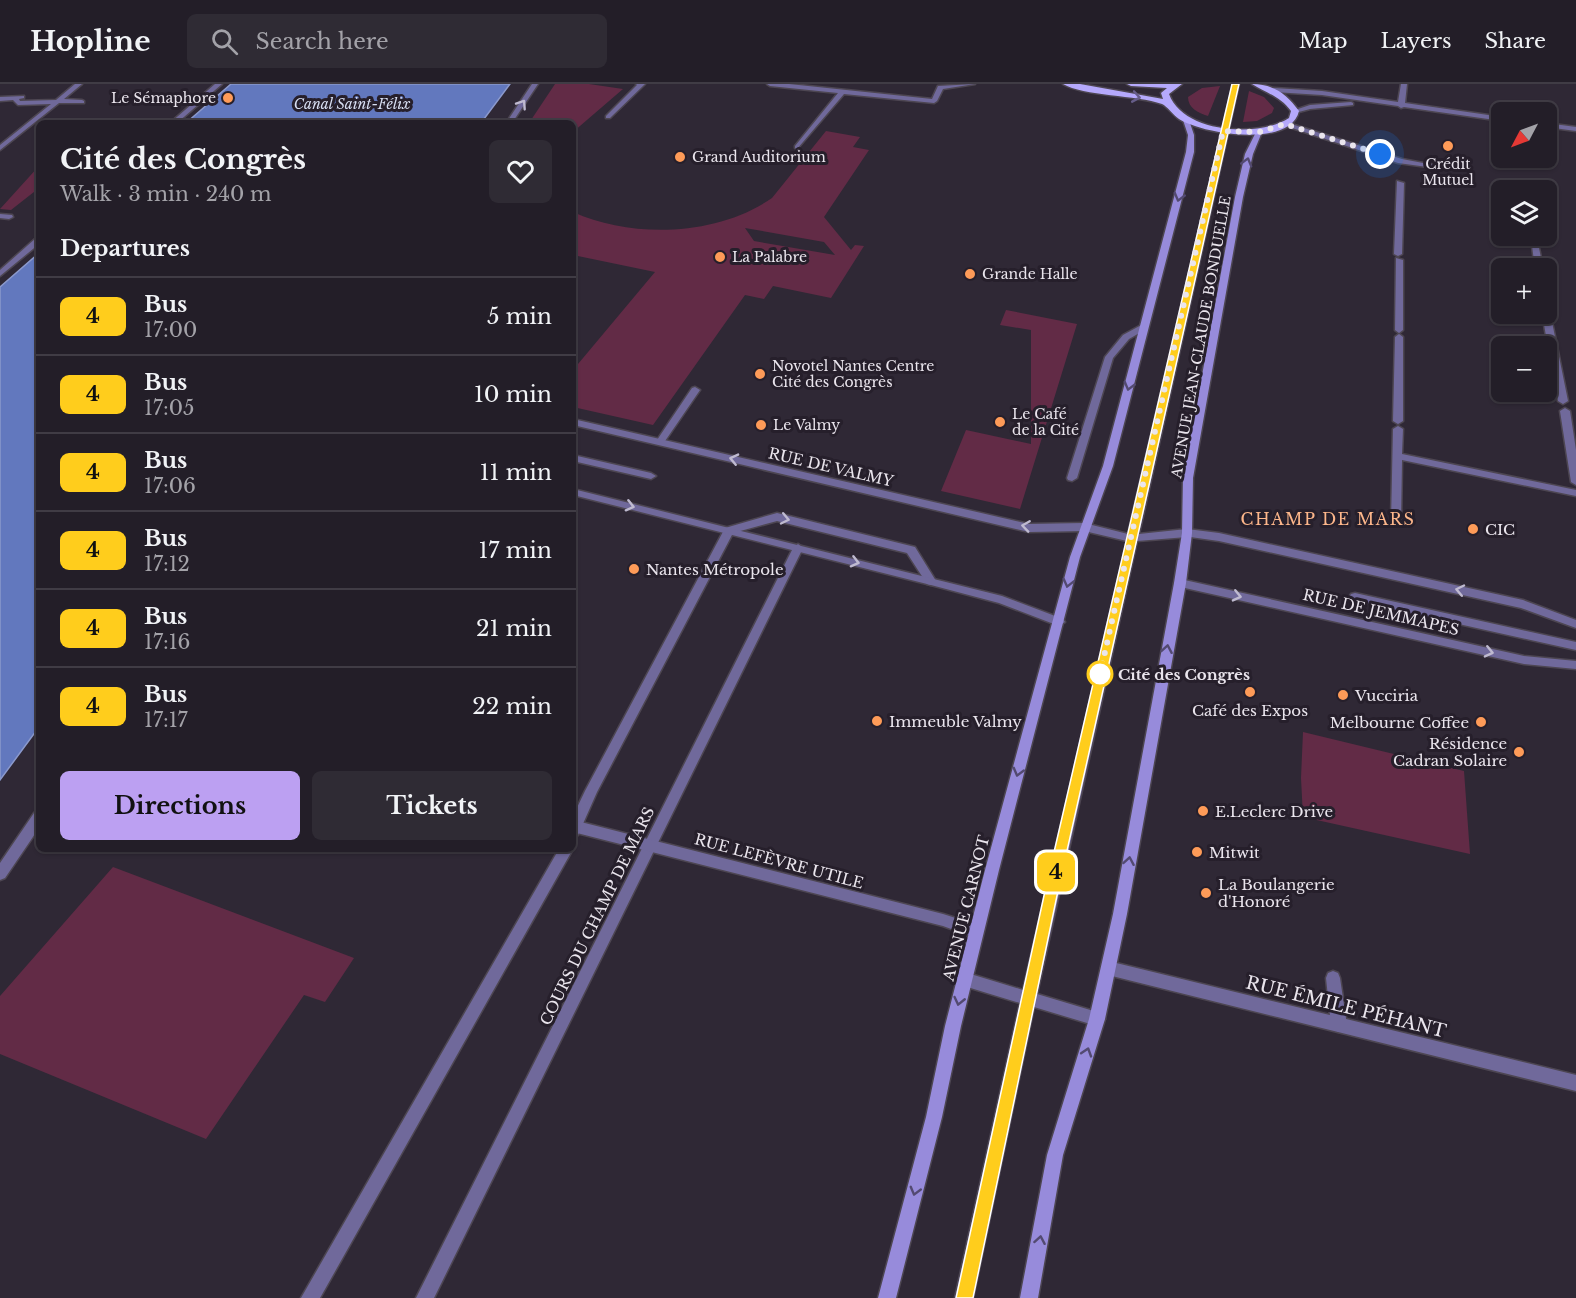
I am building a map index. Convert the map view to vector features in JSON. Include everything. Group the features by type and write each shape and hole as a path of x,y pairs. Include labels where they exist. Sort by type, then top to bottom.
{"main road":[{"path":"1066,84 1165,102"},
{"path":"1131,84 1176,85"},
{"path":"1176,85 1165,93 1165,102 1172,111 1186,120 1223,131 1259,132 1292,121 1295,111 1289,100 1265,86"},
{"path":"1084,527 1108,466 1190,152 1191,135 1186,120"},
{"name":"AVENUE JEAN-CLAUDE BONDUELLE","path":"1180,583 1187,533 1188,478 1239,197 1249,154 1259,132"},
{"name":"AVENUE CARNOT","path":"887,1298 934,1117 976,931 1084,527"},
{"path":"1029,1298 1055,1155 1097,1019 1108,968 1180,583"}],"street":[{"path":"0,148 56,100 79,84"},
{"path":"177,120 219,84"},
{"path":"512,120 535,84"},
{"path":"608,117 642,84 639,84"},
{"path":"770,84 934,101 940,87 972,84"},
{"path":"964,1298 1131,538 1223,131 1236,84"},
{"path":"1401,106 1404,84"},
{"path":"1265,86 1491,118"},
{"path":"797,147 842,92"},
{"path":"0,99 16,99 18,103 41,103 56,100 82,102"},
{"path":"1295,111 1318,106 1379,102"},
{"path":"1285,124 1401,161 1435,166"},
{"path":"1557,126 1576,129"},
{"path":"1396,522 1400,183"},
{"path":"0,216 9,216"},
{"path":"0,274 36,243"},
{"path":"1548,324 1576,482"},
{"path":"1072,478 1109,357 1125,337 1145,326"},
{"path":"660,442 695,390"},
{"name":"RUE DE VALMY","path":"576,423 1029,528 1084,527 1131,538 1187,533"},
{"path":"1397,456 1576,493"},
{"path":"576,459 651,476"},
{"path":"576,493 931,581 1002,600 1059,621"},
{"path":"576,824 591,791 729,531 777,517 911,550 931,581"},
{"path":"1187,533 1211,536 1523,604 1576,624"},
{"name":"COURS DU CHAMP DE MARS","path":"425,1298 798,548"},
{"name":"RUE DE JEMMAPES","path":"1180,583 1524,660 1576,665"},
{"path":"1355,597 1576,646"},
{"path":"0,874 36,821"},
{"name":"RUE LEFÈVRE UTILE","path":"576,828 651,844 943,920 976,931"},
{"path":"310,1298 564,852"},
{"name":"RUE ÉMILE PÉHANT","path":"1108,968 1576,1083"},
{"path":"1333,978 1339,1025"},
{"path":"964,979 1097,1019"}],"shaded area":[{"path":"555,84 589,84 623,89 576,129 576,120 531,120"},
{"path":"1220,86 1208,116 1197,112 1188,101 1188,97 1202,88"},
{"path":"1249,91 1264,97 1274,108 1272,113 1257,121 1243,122"},
{"path":"826,131 860,137 853,147 869,150 824,217 851,250 855,245 864,246 831,298 773,286 764,299 745,295 653,425 576,408 576,366 655,272 576,256 576,213 622,227 674,229 701,226 750,211 772,198","holes":["745,228 824,242 835,255 754,241"]},
{"path":"36,169 36,190 11,210 0,209"},
{"path":"1006,310 1077,324 1020,509 941,491 966,430 1031,444 1031,330 1000,325"},
{"path":"1303,732 1464,771 1470,854 1303,817 1301,778"},
{"path":"113,867 354,958 325,1002 304,995 206,1139 0,1054 0,996"}],"water":[{"name":"Canal Saint-Félix","path":"231,84 510,84 483,120 189,120"},
{"path":"36,256 36,731 0,780 0,287"}],"bus line":[{"name":"4","path":"964,1298 1117,600 1218,152 1236,84"}],"place":[{"name":"Le Sémaphore","path":"228,98"},
{"name":"Crédit Mutuel","path":"1448,146"},
{"name":"Grand Auditorium","path":"680,157"},
{"name":"La Palabre","path":"720,257"},
{"name":"Grande Halle","path":"970,274"},
{"name":"Novotel Nantes Centre Cité des Congrès","path":"760,374"},
{"name":"Le Café de la Cité","path":"1000,422"},
{"name":"Le Valmy","path":"761,425"},
{"name":"CIC","path":"1473,529"},
{"name":"Nantes Métropole","path":"634,569"},
{"name":"Cité des Congrès","path":"1100,674"},
{"name":"Café des Expos","path":"1250,692"},
{"name":"Vucciria","path":"1343,695"},
{"name":"Immeuble Valmy","path":"877,721"},
{"name":"Melbourne Coffee","path":"1481,722"},
{"name":"Résidence Cadran Solaire","path":"1519,752"},
{"name":"E.Leclerc Drive","path":"1203,811"},
{"name":"Mitwit","path":"1197,852"},
{"name":"La Boulangerie d'Honoré","path":"1206,893"}],"district":[{"name":"CHAMP DE MARS","path":"1328,519"}],"route":[{"path":"1100,674 1223,131 1259,132 1279,128 1285,124 1380,154"}]}
